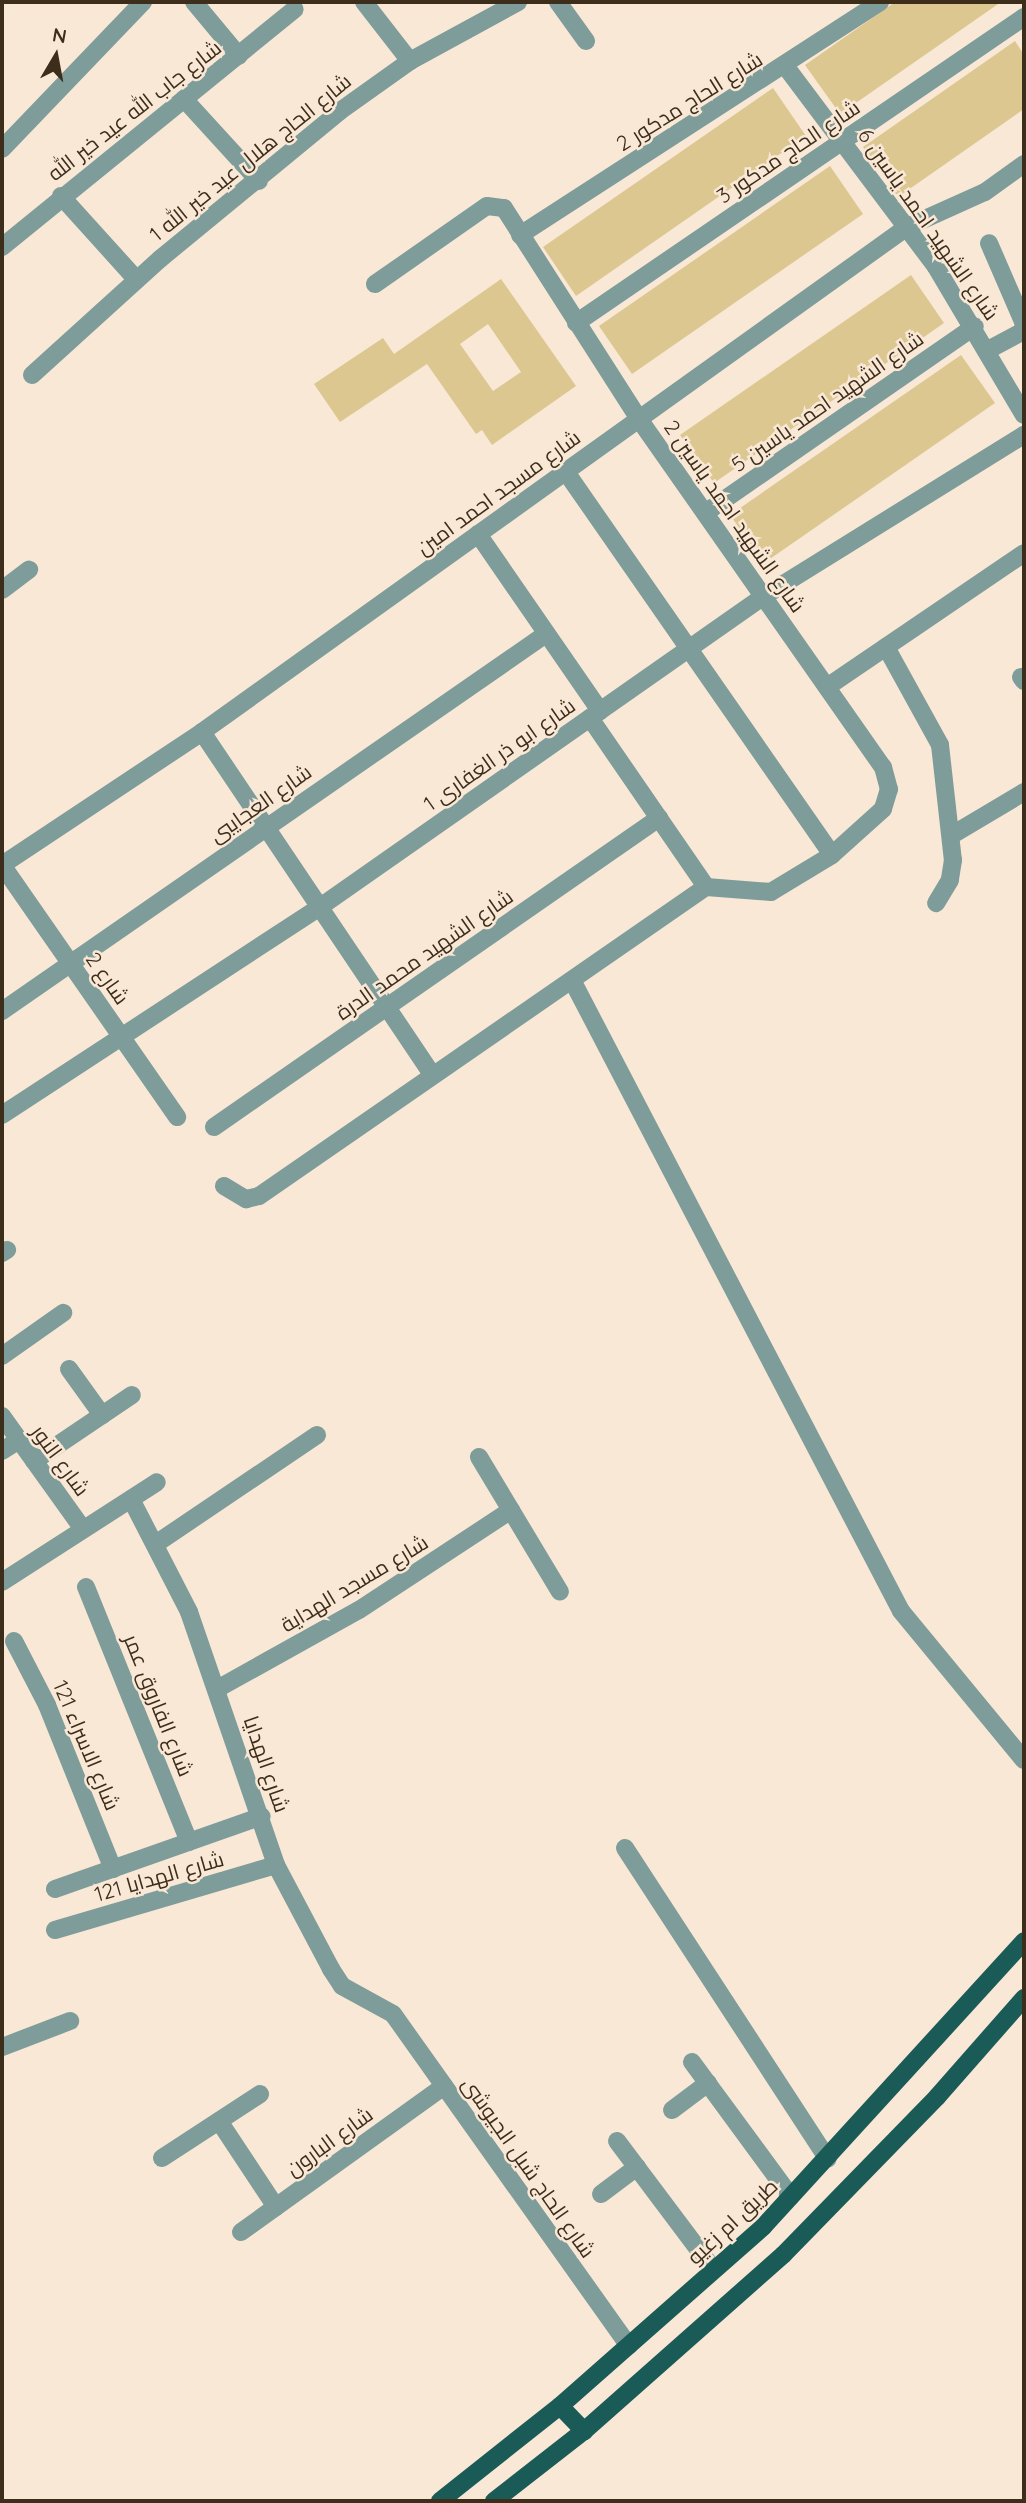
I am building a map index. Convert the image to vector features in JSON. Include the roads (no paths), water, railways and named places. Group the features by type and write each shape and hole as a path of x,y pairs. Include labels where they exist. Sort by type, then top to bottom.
{"main road":[{"name":"طريق ام زغيو","path":"440,2501 560,2406 714,2270 791,2197 1024,1941"},
{"path":"494,2501 584,2431 792,2246 937,2097 1024,1998"},
{"path":"560,2406 584,2431"}],"street":[{"path":"2,149 143,2"},
{"path":"194,2 239,56"},
{"path":"365,2 410,61"},
{"name":"شارع الحاج هلال عيد خير الله 1","path":"32,375 137,280 340,111 410,61 518,2"},
{"path":"558,2 586,41"},
{"name":"شارع الحاج مدكور 2","path":"520,235 786,67 880,2"},
{"name":"شارع جاب الله عيد خير الله","path":"2,247 61,196 295,9"},
{"name":"شارع الحاج مدكور 3","path":"576,323 1024,17"},
{"name":"شارع الشهيد احمد ياسين 6","path":"786,67 907,228 975,326 1024,415"},
{"path":"184,99 259,181"},
{"name":"شارع مسجد احمد امين","path":"2,865 202,732 907,228 985,192 1024,164"},
{"path":"61,196 137,280"},
{"name":"شارع الشهيد احمد ياسين 2","path":"375,284 493,204 503,208 639,419 883,767 889,789 883,809 832,855 771,892 706,887"},
{"path":"988,350 1023,331 1024,324 989,243"},
{"name":"شارع الشهيد احمد ياسين 5","path":"705,513 975,326"},
{"name":"شارع ابو ذر الغفارى 1","path":"2,1115 320,907 688,652 764,596 1024,435"},
{"path":"566,471 688,652 832,855"},
{"path":"224,1186 246,1199 259,1196 432,1074 573,982 706,887 659,818 546,634 478,534"},
{"path":"827,687 1024,553"},
{"path":"2,590 29,570"},
{"name":"شارع العجايبى","path":"2,1011 265,826 546,634"},
{"path":"886,647 940,745 952,835 950,880 936,903"},
{"path":"202,732 432,1074"},
{"path":"952,835 1024,792"},
{"name":"شارع الشهيد محمد الدرة","path":"214,1127 659,818"},
{"name":"شارع 2","path":"2,865 177,1117"},
{"path":"573,982 901,1611 1024,1760"},
{"path":"2,1356 63,1313"},
{"path":"69,1369 102,1415"},
{"path":"34,1461 132,1395"},
{"name":"شارع النور","path":"2,1416 83,1529"},
{"path":"157,1543 317,1435"},
{"path":"2,1451 19,1440"},
{"path":"479,1457 560,1592"},
{"path":"2,1582 157,1482"},
{"name":"شارع الهدايا","path":"131,1499 157,1543 217,1689 262,1816 276,1865 342,1986 393,2014"},
{"name":"شارع مسجد الهداية","path":"217,1689 359,1609 511,1510"},
{"name":"شارع الفاروق عمر","path":"86,1587 189,1842"},
{"name":"شارع الاسراء 121","path":"14,1641 47,1705 113,1868"},
{"path":"55,1889 262,1816"},
{"path":"625,1848 828,2159"},
{"name":"شارع الهدايا 121","path":"55,1930 276,1865"},
{"name":"شارع الحاج شبل الجيوشى","path":"393,2014 629,2346"},
{"path":"2,2048 71,2021"},
{"path":"692,2062 791,2197"},
{"path":"672,2110 708,2083"},
{"name":"شارع البارون","path":"241,2232 444,2086"},
{"path":"162,2158 260,2094"},
{"path":"219,2121 276,2207"},
{"path":"617,2141 714,2270"},
{"path":"601,2194 637,2167"}]}
